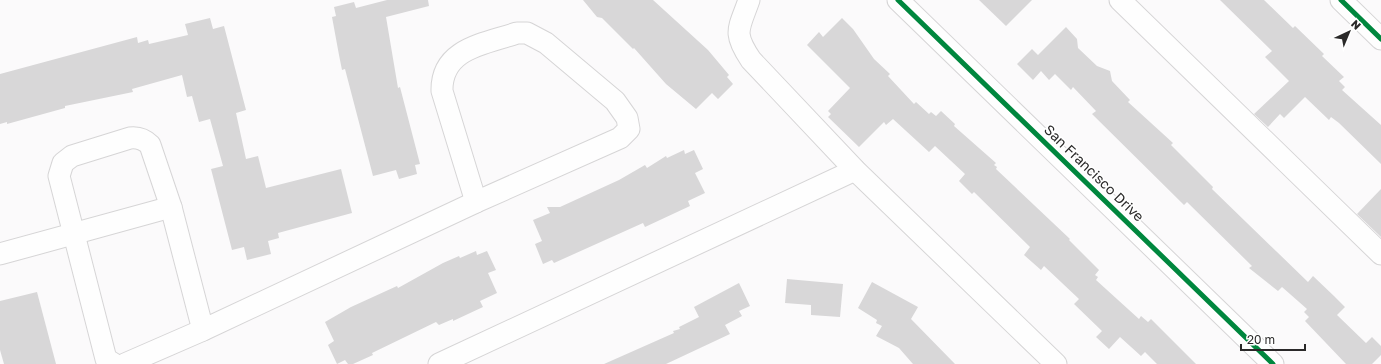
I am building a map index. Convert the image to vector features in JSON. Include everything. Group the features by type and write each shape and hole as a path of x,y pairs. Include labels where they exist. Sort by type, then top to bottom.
{"street":[{"path":"749,0 737,33 742,47 751,60 856,170 1056,364"},
{"name":"San Francisco Drive","path":"898,0 1273,364"},
{"path":"1120,0 1381,254"},
{"path":"1341,0 1381,39"},
{"path":"125,364 203,330 476,202 620,138 629,129 627,118 615,101 546,42 527,33 517,33 465,50 452,60 446,68 442,80 442,91 476,202"},
{"path":"114,364 106,358 59,176 63,163 72,156 136,137 146,140 150,145 171,207 203,330"},
{"path":"439,364 856,170"},
{"path":"0,254 74,232 171,207"}],"building":[{"path":"387,0 428,0 429,6 386,17 398,88 400,87 420,164 415,165 417,174 399,179 396,170 373,176 345,69 342,70 332,17 336,16 334,7 354,2 356,8"},
{"path":"583,0 653,0 708,50 729,75 727,77 733,84 718,99 712,93 696,109 666,84 634,48 633,49 602,18 597,17"},
{"path":"979,0 1032,0 1006,26"},
{"path":"1220,0 1264,0 1293,28 1295,26 1324,54 1322,56 1344,77 1339,81 1345,87 1342,90 1381,125 1381,164 1339,123 1331,117 1329,120 1305,97 1284,118 1280,114 1268,127 1254,114 1289,81 1265,57 1272,51"},
{"path":"210,18 213,29 224,26 246,110 236,113 246,159 258,156 266,188 341,169 352,213 278,233 279,238 268,241 271,254 247,260 244,247 232,250 211,169 223,166 210,119 199,122 192,96 187,97 182,75 132,89 133,92 65,106 65,108 7,124 7,122 0,124 0,74 137,37 138,43 148,40 149,44 188,35 185,24"},
{"path":"842,18 853,29 874,59 890,74 888,76 914,104 916,102 929,114 931,112 936,116 941,111 955,124 954,126 996,163 994,165 997,167 996,169 1070,239 1069,240 1099,270 1095,275 1098,277 1096,280 1139,319 1141,316 1148,322 1151,319 1196,364 1157,364 1145,352 1141,356 1120,337 1109,349 1096,337 1102,331 1074,304 1079,299 1044,266 1041,270 1024,255 1030,247 974,192 972,194 959,181 965,174 935,146 929,152 893,119 886,125 884,122 859,147 828,117 831,114 828,111 850,88 807,45 819,32 823,37"},
{"path":"1066,27 1077,39 1078,48 1097,66 1110,71 1112,81 1130,100 1128,102 1173,143 1171,145 1213,187 1212,189 1308,282 1313,276 1345,307 1337,315 1366,343 1372,337 1381,346 1381,355 1372,364 1346,364 1305,321 1309,317 1304,312 1307,309 1282,287 1278,291 1249,268 1252,266 1187,202 1184,205 1092,114 1096,111 1073,87 1071,90 1055,74 1049,80 1041,71 1033,80 1017,64 1032,49 1038,55"},
{"path":"684,150 685,154 694,150 703,169 695,173 705,193 688,201 690,206 645,227 643,223 554,263 552,260 543,264 535,244 542,241 533,220 550,213 547,207 560,207 619,180 645,165 647,168 666,156 667,158"},
{"path":"1381,189 1381,237 1357,214"},
{"path":"476,251 477,255 487,251 496,270 488,273 497,293 480,301 483,307 453,321 453,319 439,325 436,322 372,353 373,355 353,364 348,364 345,360 337,364 328,345 334,341 325,322 351,307 397,286 398,288 443,263"},
{"path":"787,279 843,284 840,317 811,315 811,305 785,303"},
{"path":"872,282 918,307 911,319 955,364 913,364 899,348 876,336 882,326 876,323 877,320 858,308"},
{"path":"739,283 750,306 739,311 742,316 725,325 730,334 666,364 604,364 674,333 673,331 680,329 679,327 699,317 694,307"},
{"path":"37,292 56,364 4,364 0,350 0,301"}],"cycle path":[{"path":"898,0 1273,364"},
{"path":"1341,0 1381,39"}]}
